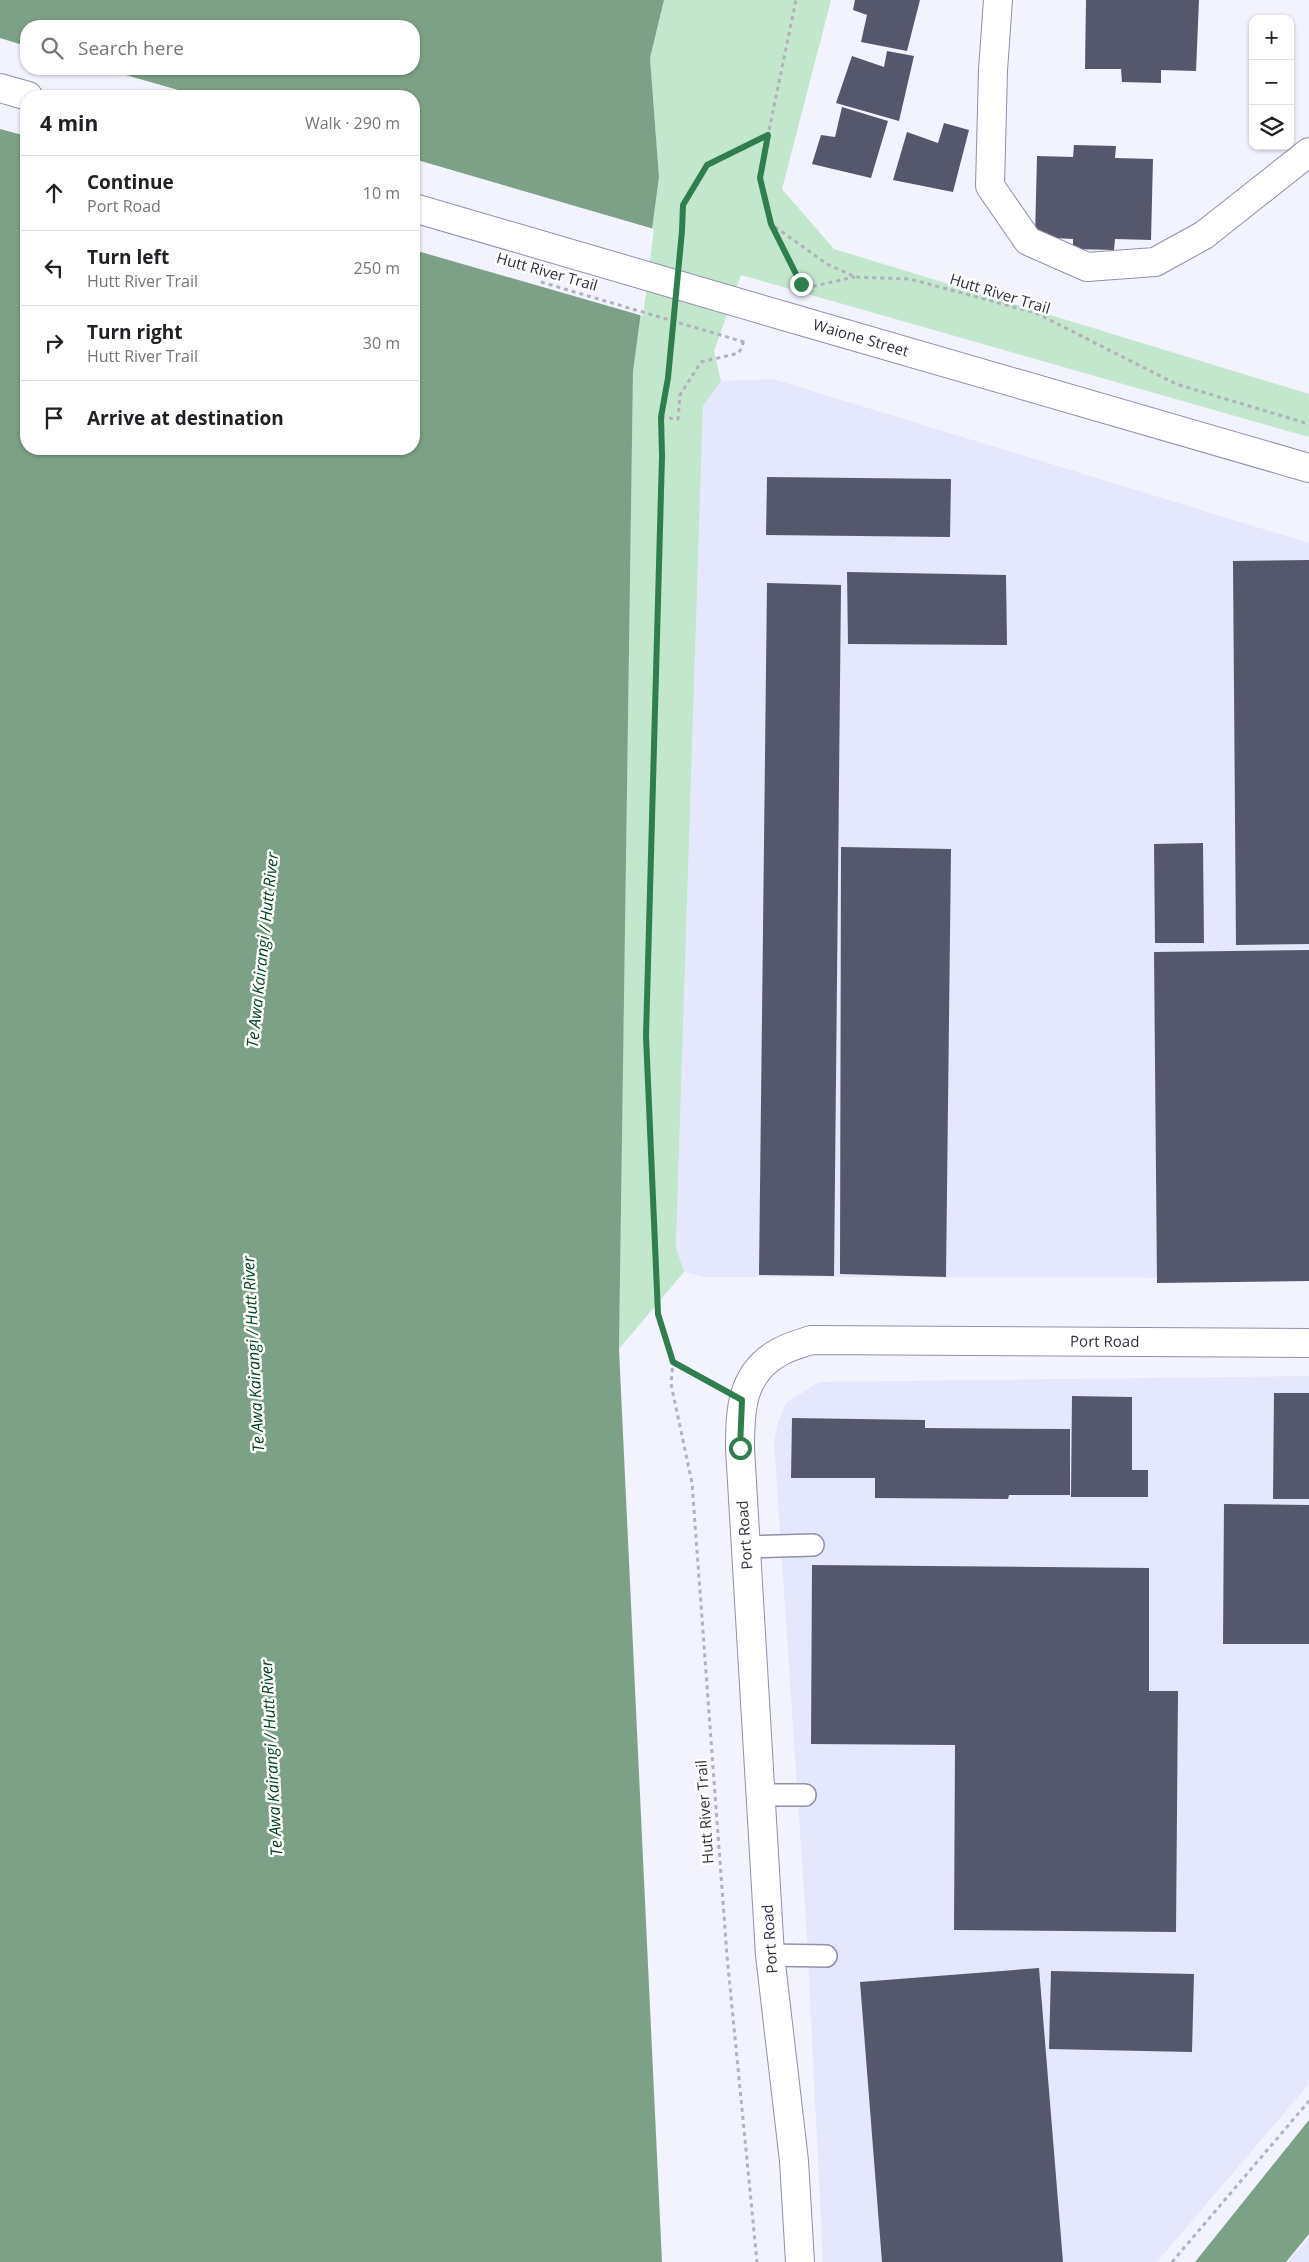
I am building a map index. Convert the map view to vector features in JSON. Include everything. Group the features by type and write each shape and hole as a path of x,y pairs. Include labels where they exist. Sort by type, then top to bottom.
{"street":[{"path":"998,0 993,70 990,186 1028,242 1087,267 1155,262 1204,235 1309,152"},
{"path":"0,88 20,94"},
{"name":"Waione Street","path":"420,210 1309,468"},
{"name":"Port Road","path":"800,2262 794,2161 770,1954 740,1448 742,1400 755,1372 778,1353 810,1340 1309,1343"}],"lane":[{"path":"746,1547 813,1545"},
{"path":"761,1795 805,1795"},
{"path":"770,1954 826,1956"}],"path":[{"path":"796,0 760,178 771,224 802,289"},
{"path":"679,260 683,205 707,165 768,135"},
{"name":"Hutt River Trail","path":"771,224 827,264 855,277 910,279 1036,313 1176,384 1309,424"},
{"name":"Hutt River Trail","path":"536,280 744,342 739,353 700,362 680,396 678,419 661,417"},
{"name":"Hutt River Trail","path":"675,309 668,378 661,417 662,456 646,1036 658,1314 673,1362 671,1384 692,1483 727,1956 757,2262"},
{"path":"673,1362 742,1400"},
{"path":"1172,2262 1309,2101"}],"shaded area":[{"path":"664,0 831,0 782,189 834,249 1309,394 1309,437 741,275 714,351 721,381 703,406 676,1247 684,1272 619,1349 633,372 659,177 650,58"},
{"path":"773,379 1309,543 1309,1278 705,1277 684,1272 676,1247 703,406 721,381"},
{"path":"1309,1376 1309,2084 1157,2262 823,2262 807,1938 774,1441 778,1422 786,1403 819,1382"},
{"path":"1309,2237 1309,2262 1288,2262"}],"water":[{"name":"Te Awa Kairangi / Hutt River","path":"0,0 664,0 650,58 659,177 633,372 619,1349 662,2262 0,2262"},
{"path":"1309,2120 1309,2234 1286,2262 1195,2262"}],"pier":[{"path":"0,38 20,44 20,75 126,75 178,90 20,90 20,134 0,129"},
{"path":"420,161 654,229 643,316 420,252"}],"building":[{"path":"855,0 920,0 907,51 861,42 867,15 853,10"},
{"path":"1086,0 1199,0 1196,71 1161,70 1161,83 1122,82 1121,69 1085,69"},
{"path":"887,51 914,56 899,121 836,103 852,56 884,67"},
{"path":"842,107 888,121 871,178 812,164 821,135 835,137"},
{"path":"944,123 969,130 953,192 893,180 907,132 938,143"},
{"path":"1074,145 1116,146 1115,158 1153,159 1151,240 1115,239 1114,250 1073,249 1073,239 1035,237 1037,156 1073,157"},
{"path":"767,477 951,479 950,537 766,535"},
{"path":"1309,560 1309,944 1236,945 1233,561"},
{"path":"847,572 1006,575 1007,645 848,644"},
{"path":"767,583 841,585 834,1276 759,1275"},
{"path":"1203,843 1204,943 1155,943 1154,844"},
{"path":"841,847 951,849 946,1277 840,1274"},
{"path":"1309,950 1309,1281 1157,1283 1154,952"},
{"path":"1274,1393 1309,1393 1309,1499 1273,1499"},
{"path":"1072,1396 1132,1397 1132,1470 1148,1470 1148,1497 1071,1497"},
{"path":"792,1418 925,1420 925,1428 1070,1429 1070,1495 1009,1495 1008,1499 875,1498 875,1478 791,1478"},
{"path":"1224,1504 1309,1505 1309,1644 1223,1644"},
{"path":"812,1565 1149,1568 1149,1691 1178,1691 1176,1932 954,1930 955,1745 811,1744"},
{"path":"1039,1968 1063,2262 882,2262 860,1982"},
{"path":"1051,1971 1194,1974 1192,2052 1049,2049"}],"route":[{"path":"740,1448 742,1400 673,1362 658,1314 646,1036 662,456 661,417 668,378 683,205 707,165 768,135 760,178 771,224 790,266 801,284"}]}
